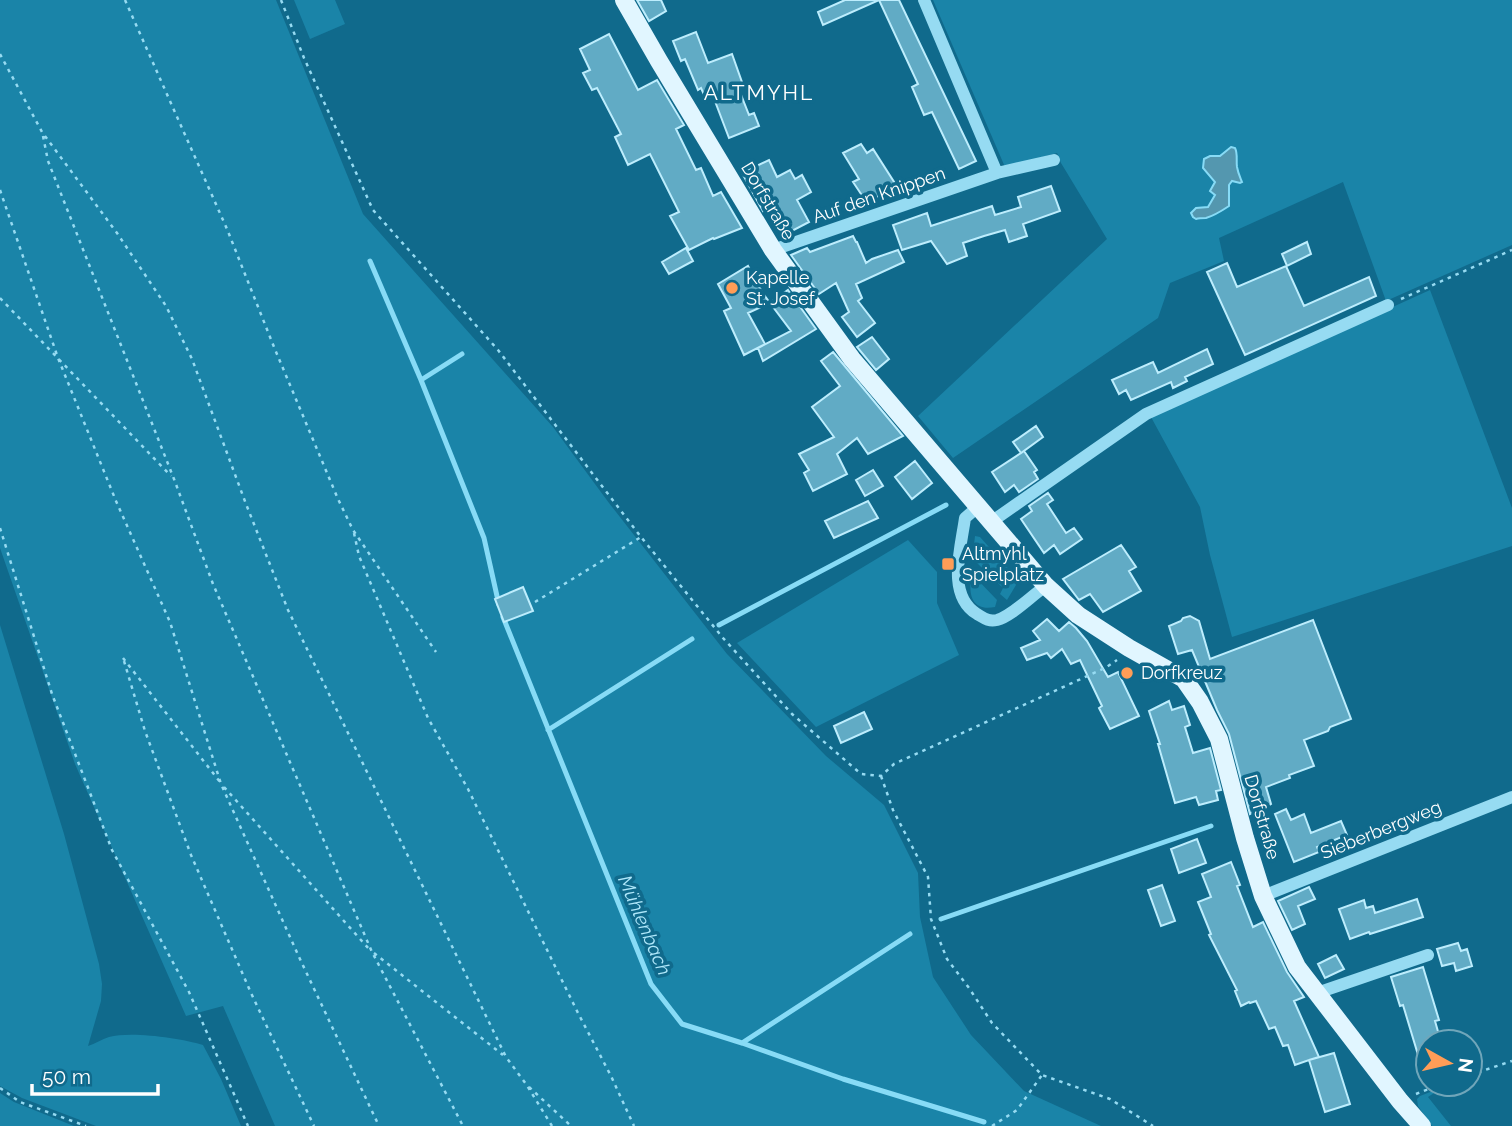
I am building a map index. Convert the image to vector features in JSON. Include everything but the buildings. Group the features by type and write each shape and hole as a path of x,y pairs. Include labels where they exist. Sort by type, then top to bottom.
{"main road":[{"name":"Dorfstraße","path":"624,0 773,250 852,359 1046,586 1078,615 1184,679 1200,702 1219,739 1263,896 1297,967 1423,1126"}],"street":[{"path":"924,0 997,173"},
{"name":"Auf den Knippen","path":"773,250 997,173 1054,160"},
{"path":"991,522 1146,414 1388,305"},
{"path":"979,506 965,518 958,579 960,596 970,610 986,620 998,620 1046,586"},
{"name":"Sieberbergweg","path":"1263,896 1512,797"},
{"path":"1317,993 1428,955"}],"path":[{"path":"125,0 228,229 338,499 353,530 436,652"},
{"path":"281,0 304,58 373,210 498,350 723,638 792,714 861,774 881,776 894,764 1105,668 1124,655 1129,648"},
{"path":"0,54 42,132 117,233 166,306 192,359 288,610 506,1057 552,1126"},
{"path":"42,132 48,160 213,584 372,952 463,1126"},
{"path":"0,190 58,358 116,502 170,622 221,784 379,1126"},
{"path":"1388,305 1512,250"},
{"path":"0,298 174,479"},
{"path":"0,528 52,694 112,850 189,992 248,1126"},
{"path":"353,530 359,556 428,718 468,789 634,1126"},
{"path":"535,602 642,537"},
{"path":"313,1126 191,855 145,732 122,658 221,784 372,952 506,1057"},
{"path":"881,776 893,810 928,877 931,919 947,960 992,1023 1042,1075 1110,1099 1153,1126"},
{"path":"1484,1070 1512,1061"},
{"path":"992,1126 1017,1110 1042,1075"},
{"path":"526,1084 571,1126"},
{"path":"0,1088 20,1102 86,1126"},
{"path":"1401,1101 1414,1095"}],"shaded area":[{"path":"0,0 276,0 363,214 553,427 727,654 826,756 884,805 918,873 920,917 933,977 971,1035 1024,1091 1101,1126 275,1126 223,1006 186,1016 75,764 0,548"},
{"path":"294,0 335,0 345,24 310,39"},
{"path":"933,0 1512,0 1512,245 1386,301 1343,182 1219,238 1224,261 1170,283 1158,318 953,458 918,416 1107,239 1057,153 1005,167"},
{"path":"1231,147 1236,150 1237,167 1242,182 1232,181 1229,185 1229,206 1209,217 1196,219 1191,213 1196,208 1208,207 1215,195 1210,191 1215,182 1203,168 1204,159 1220,156"},
{"path":"1430,290 1512,508 1512,546 1232,637 1200,507 1151,417"},
{"path":"975,536 980,537 1015,576 1016,585 1007,600 1000,594 1003,588 977,563 977,553 973,553"},
{"path":"908,540 937,572 937,603 959,655 816,727 737,643"},
{"path":"972,574 997,600 995,607 987,608 976,604 970,587"},
{"path":"0,625 64,834 99,964 101,1001 88,1046 118,1035 169,1038 203,1045 241,1126 96,1126 22,1098 0,1086"},
{"path":"0,1093 14,1102 74,1126 0,1126"},
{"path":"1429,1098 1451,1126 1432,1126 1418,1106 1417,1099"}],"waterway":[{"path":"370,261 421,380"},
{"path":"462,354 421,380 484,538 499,605"},
{"path":"719,625 946,505"},
{"name":"Mühlenbach","path":"503,617 651,984 682,1024 843,1079 984,1122"},
{"path":"548,730 692,639"},
{"path":"941,919 1211,826"},
{"path":"742,1043 910,934"}],"place":[{"name":"Kapelle St. Josef","path":"732,288"},
{"name":"Altmyhl Spielplatz","path":"948,564"},
{"name":"Dorfkreuz","path":"1127,673"}],"district":[{"name":"ALTMYHL","path":"759,93"}]}
